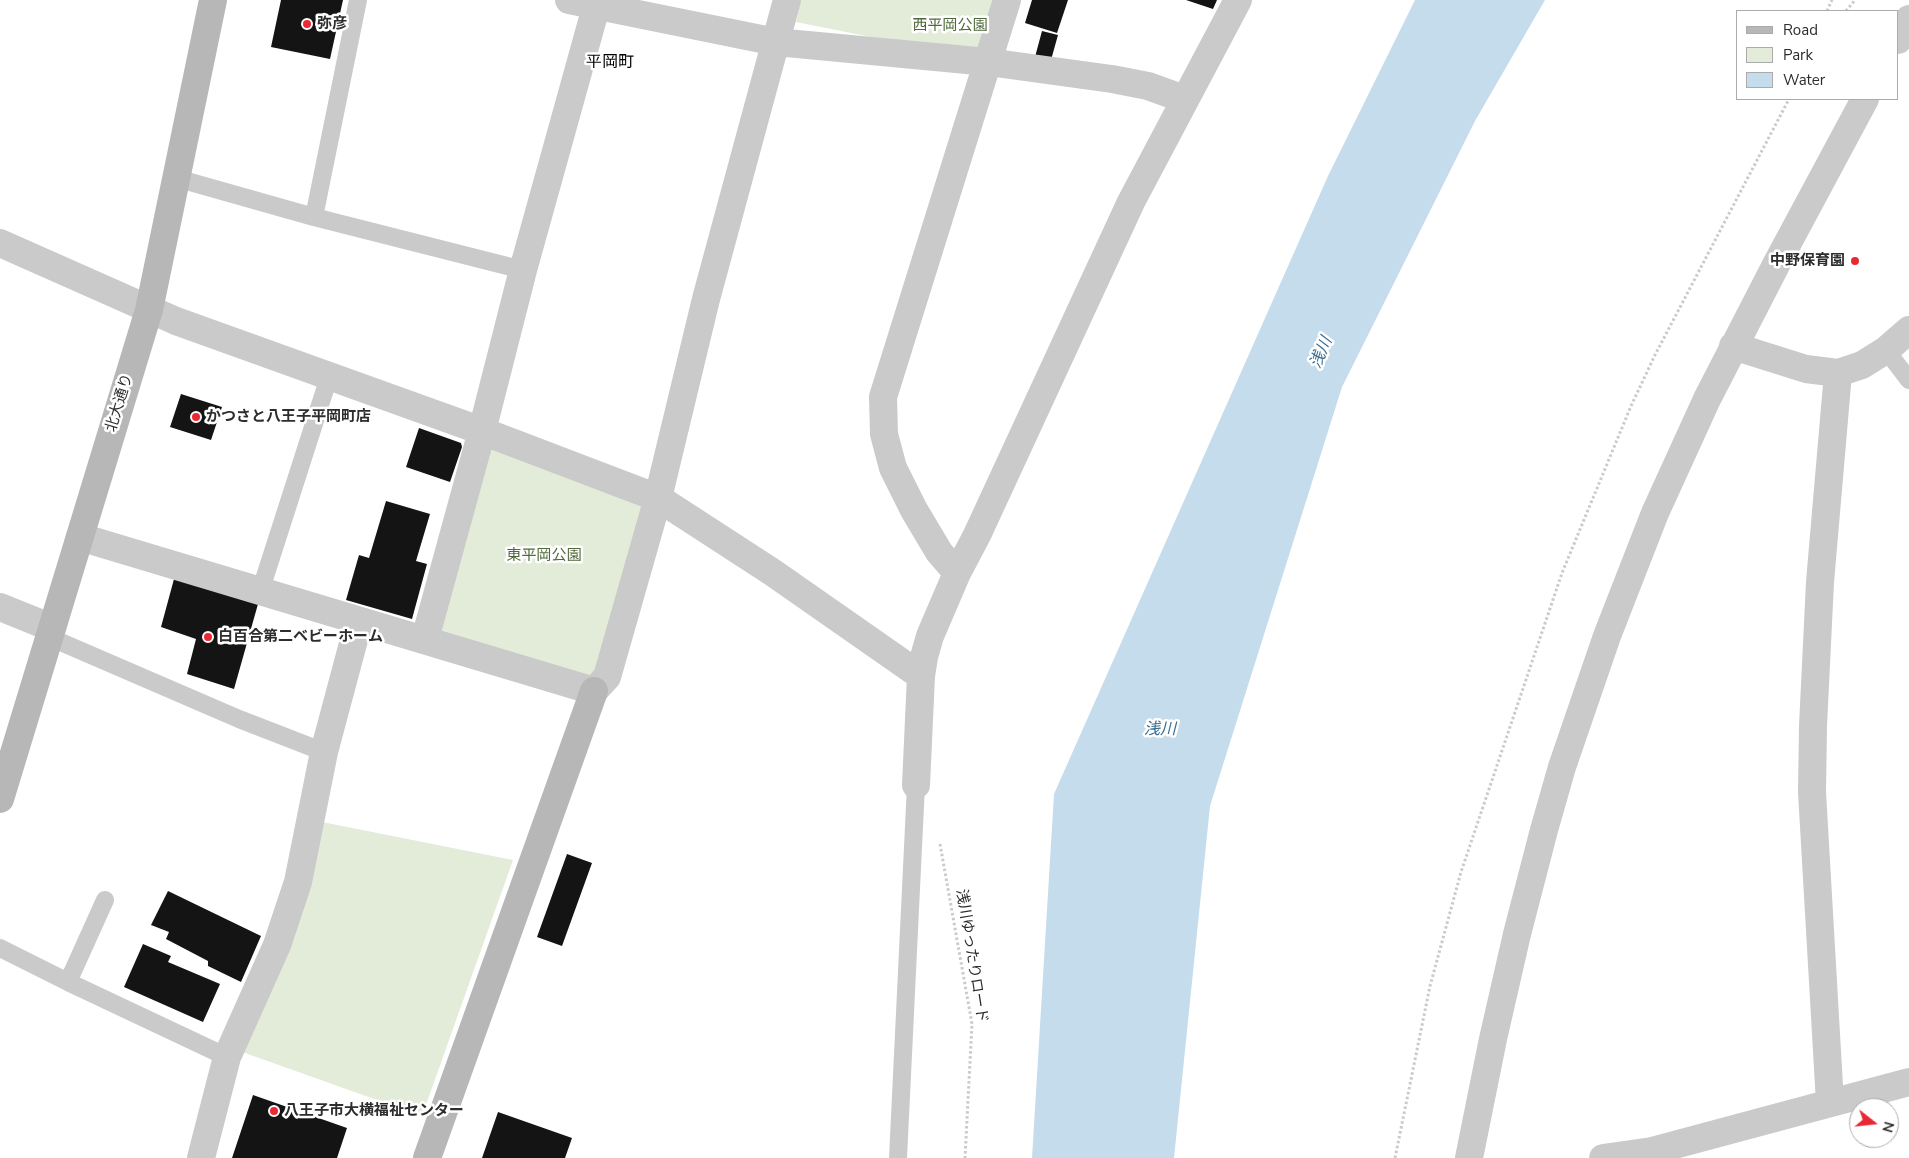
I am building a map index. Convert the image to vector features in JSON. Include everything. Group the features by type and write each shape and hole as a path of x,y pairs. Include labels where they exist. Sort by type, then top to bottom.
{"street":[{"name":"北大通り","path":"0,799 149,310 213,0"},
{"path":"569,0 597,3 776,42 988,62 1148,86 1184,99"},
{"path":"427,1158 594,691 607,677 658,498 706,299 787,0"},
{"path":"957,573 939,552 914,510 893,468 884,434 883,397 1007,0"},
{"path":"916,786 921,676 930,636 957,573 977,535 1131,202 1238,0"},
{"path":"425,639 482,431 523,270 597,3"},
{"path":"1469,1158 1478,1107 1517,934 1544,830 1567,750 1607,636 1655,513 1706,398 1865,100"},
{"path":"0,243 149,310 482,431 658,498 772,572 921,676"},
{"path":"1733,346 1806,369 1838,373 1862,365 1886,350 1909,330"},
{"path":"1830,1104 1812,783 1820,582 1838,373"},
{"path":"80,537 594,691"},
{"path":"0,608 51,632"},
{"path":"201,1158 226,1057 277,945 298,882 324,752 359,621"},
{"path":"1603,1158 1652,1151 1909,1082"}],"lane":[{"path":"314,217 358,0"},
{"path":"176,178 314,217 523,270"},
{"path":"1886,350 1909,380"},
{"path":"260,592 329,377"},
{"path":"51,632 239,719 324,752"},
{"path":"898,1158 916,786"},
{"path":"68,982 105,900"},
{"path":"0,948 226,1057"}],"path":[{"path":"1847,10 1855,0"},
{"path":"1395,1158 1430,986 1461,872 1562,573 1631,406 1655,355 1788,100"},
{"name":"浅川ゆったりロード","path":"939,839 972,1024 965,1158"}],"green space":[{"name":"西平岡公園","path":"801,0 993,0 976,53 946,52 796,22"},
{"name":"東平岡公園","path":"482,431 658,498 594,691 425,639"},
{"path":"312,820 513,860 422,1116 231,1048"}],"water":[{"name":"浅川","path":"1415,0 1545,0 1475,121 1342,387 1210,806 1174,1158 1032,1158 1054,794 1328,176"}],"building":[{"name":"弥彦","path":"281,0 343,0 330,59 271,47"},
{"path":"1032,0 1068,0 1057,33 1025,23"},
{"path":"1186,0 1217,0 1213,9"},
{"path":"1042,31 1058,35 1051,60 1035,57"},
{"name":"かつさと八王子平岡町店","path":"181,394 222,407 211,440 170,427"},
{"path":"419,428 461,443 462,447 450,482 406,467"},
{"path":"386,501 430,514 416,561 427,564 412,619 346,600 359,555 369,558"},
{"path":"174,579 258,604 234,689 187,674 196,639 161,627"},
{"path":"567,854 592,863 562,946 537,937"},
{"path":"168,891 261,936 241,982 208,966 208,961 166,939 169,932 151,925"},
{"path":"143,944 171,956 168,962 220,984 203,1022 124,987"},
{"name":"八王子市大横福祉センター","path":"253,1095 347,1128 337,1158 232,1158"},
{"path":"498,1112 572,1138 565,1158 482,1158"}],"place":[{"name":"弥彦","path":"307,24"},
{"name":"中野保育園","path":"1855,261"},
{"name":"かつさと八王子平岡町店","path":"196,417"},
{"name":"白百合第二ベビーホーム","path":"208,637"},
{"name":"八王子市大横福祉センター","path":"274,1111"}],"district":[{"name":"平岡町","path":"610,63"}]}
